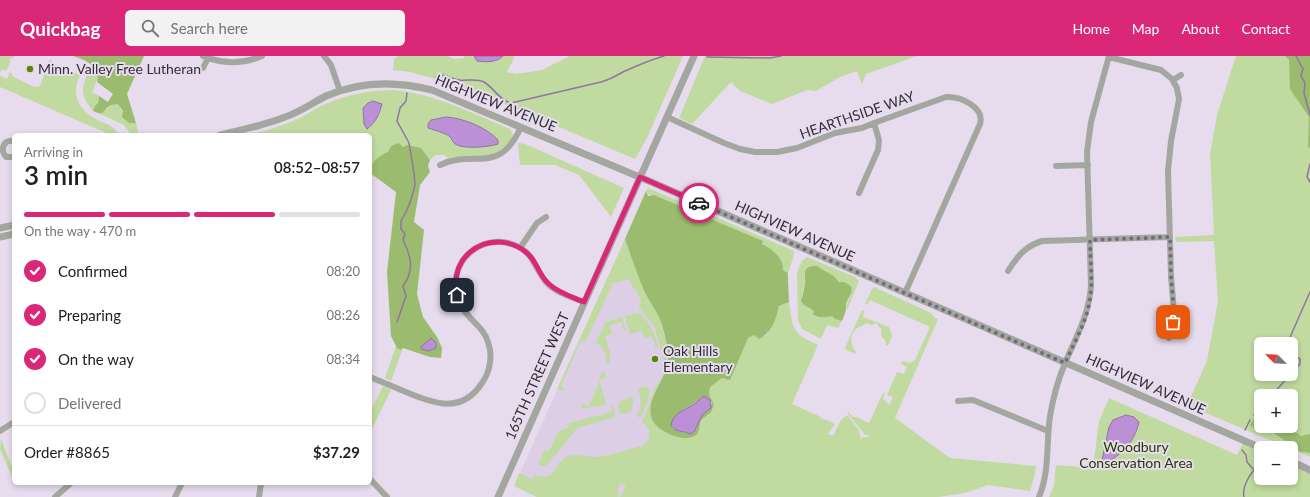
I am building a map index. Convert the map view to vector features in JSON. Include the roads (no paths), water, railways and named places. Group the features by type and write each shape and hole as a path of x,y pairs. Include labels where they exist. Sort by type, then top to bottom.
{"street":[{"path":"203,68 205,57 232,62 249,60 262,56"},
{"path":"324,56 331,65 340,91"},
{"name":"165TH STREET WEST","path":"498,497 694,56"},
{"path":"1038,497 1045,481 1048,432 1054,398 1065,363 1086,316 1089,303 1091,286 1088,152 1091,122 1109,56 1154,68 1166,73 1173,80 1177,88 1179,99 1169,157 1171,276 1174,312 1169,338"},
{"path":"1173,80 1181,75"},
{"name":"HIGHVIEW AVENUE","path":"227,133 286,117 327,96 340,91 362,86 377,84 404,84 440,92 640,177 1254,445"},
{"name":"HEARTHSIDE WAY","path":"667,117 724,143 749,151 767,152 792,149 834,132 862,128 950,96 975,107 982,119 905,293"},
{"path":"859,193 878,150 879,140 874,123"},
{"path":"440,166 456,159 487,159 500,154 505,151 514,141 521,127"},
{"path":"12,140 5,142 2,147 6,157 12,157"},
{"path":"1056,166 1088,165"},
{"path":"520,248 537,223 546,217"},
{"path":"0,228 12,225"},
{"path":"0,237 12,234"},
{"path":"1008,271 1020,253 1035,243 1049,241 1170,237"},
{"path":"372,378 424,400 440,404 458,402 474,393 481,385 487,375 490,360 490,348 484,333 466,313 459,302 456,288 457,272 464,258 482,244 502,242 520,248 534,262 547,283 561,293 584,302"},
{"path":"958,401 973,400 1048,432"},
{"path":"0,431 12,423"},
{"path":"1298,464 1310,470"},
{"path":"372,481 387,497"},
{"path":"56,497 69,485"},
{"path":"175,497 181,485"},
{"path":"259,497 261,485"}],"waterway":[{"path":"436,77 445,75 459,80 475,80 484,82 500,97 511,103 604,81 638,65 664,56"},
{"path":"707,57 770,58 781,56"},
{"path":"1296,56 1303,69 1301,76 1305,83 1304,93 1310,115"},
{"path":"397,322 406,296 403,286 407,280 410,269 410,257 403,240 405,234 401,229 401,221 411,200 415,185 409,143 397,121 400,108 406,101 407,93"},
{"path":"1310,164 1307,177 1310,182"},
{"path":"1290,337 1310,292"},
{"path":"1298,358 1300,359 1300,364 1298,366"},
{"path":"1277,389 1285,381"},
{"path":"1245,430 1250,420"},
{"path":"1242,450 1246,455 1247,462 1254,470 1246,483 1244,497"}],"place":[{"name":"Minn. Valley Free Lutheran","path":"30,69"},
{"name":"Oak Hills Elementary","path":"655,359"}],"park label":[{"name":"Woodbury Conservation Area","path":"1136,456"}]}
